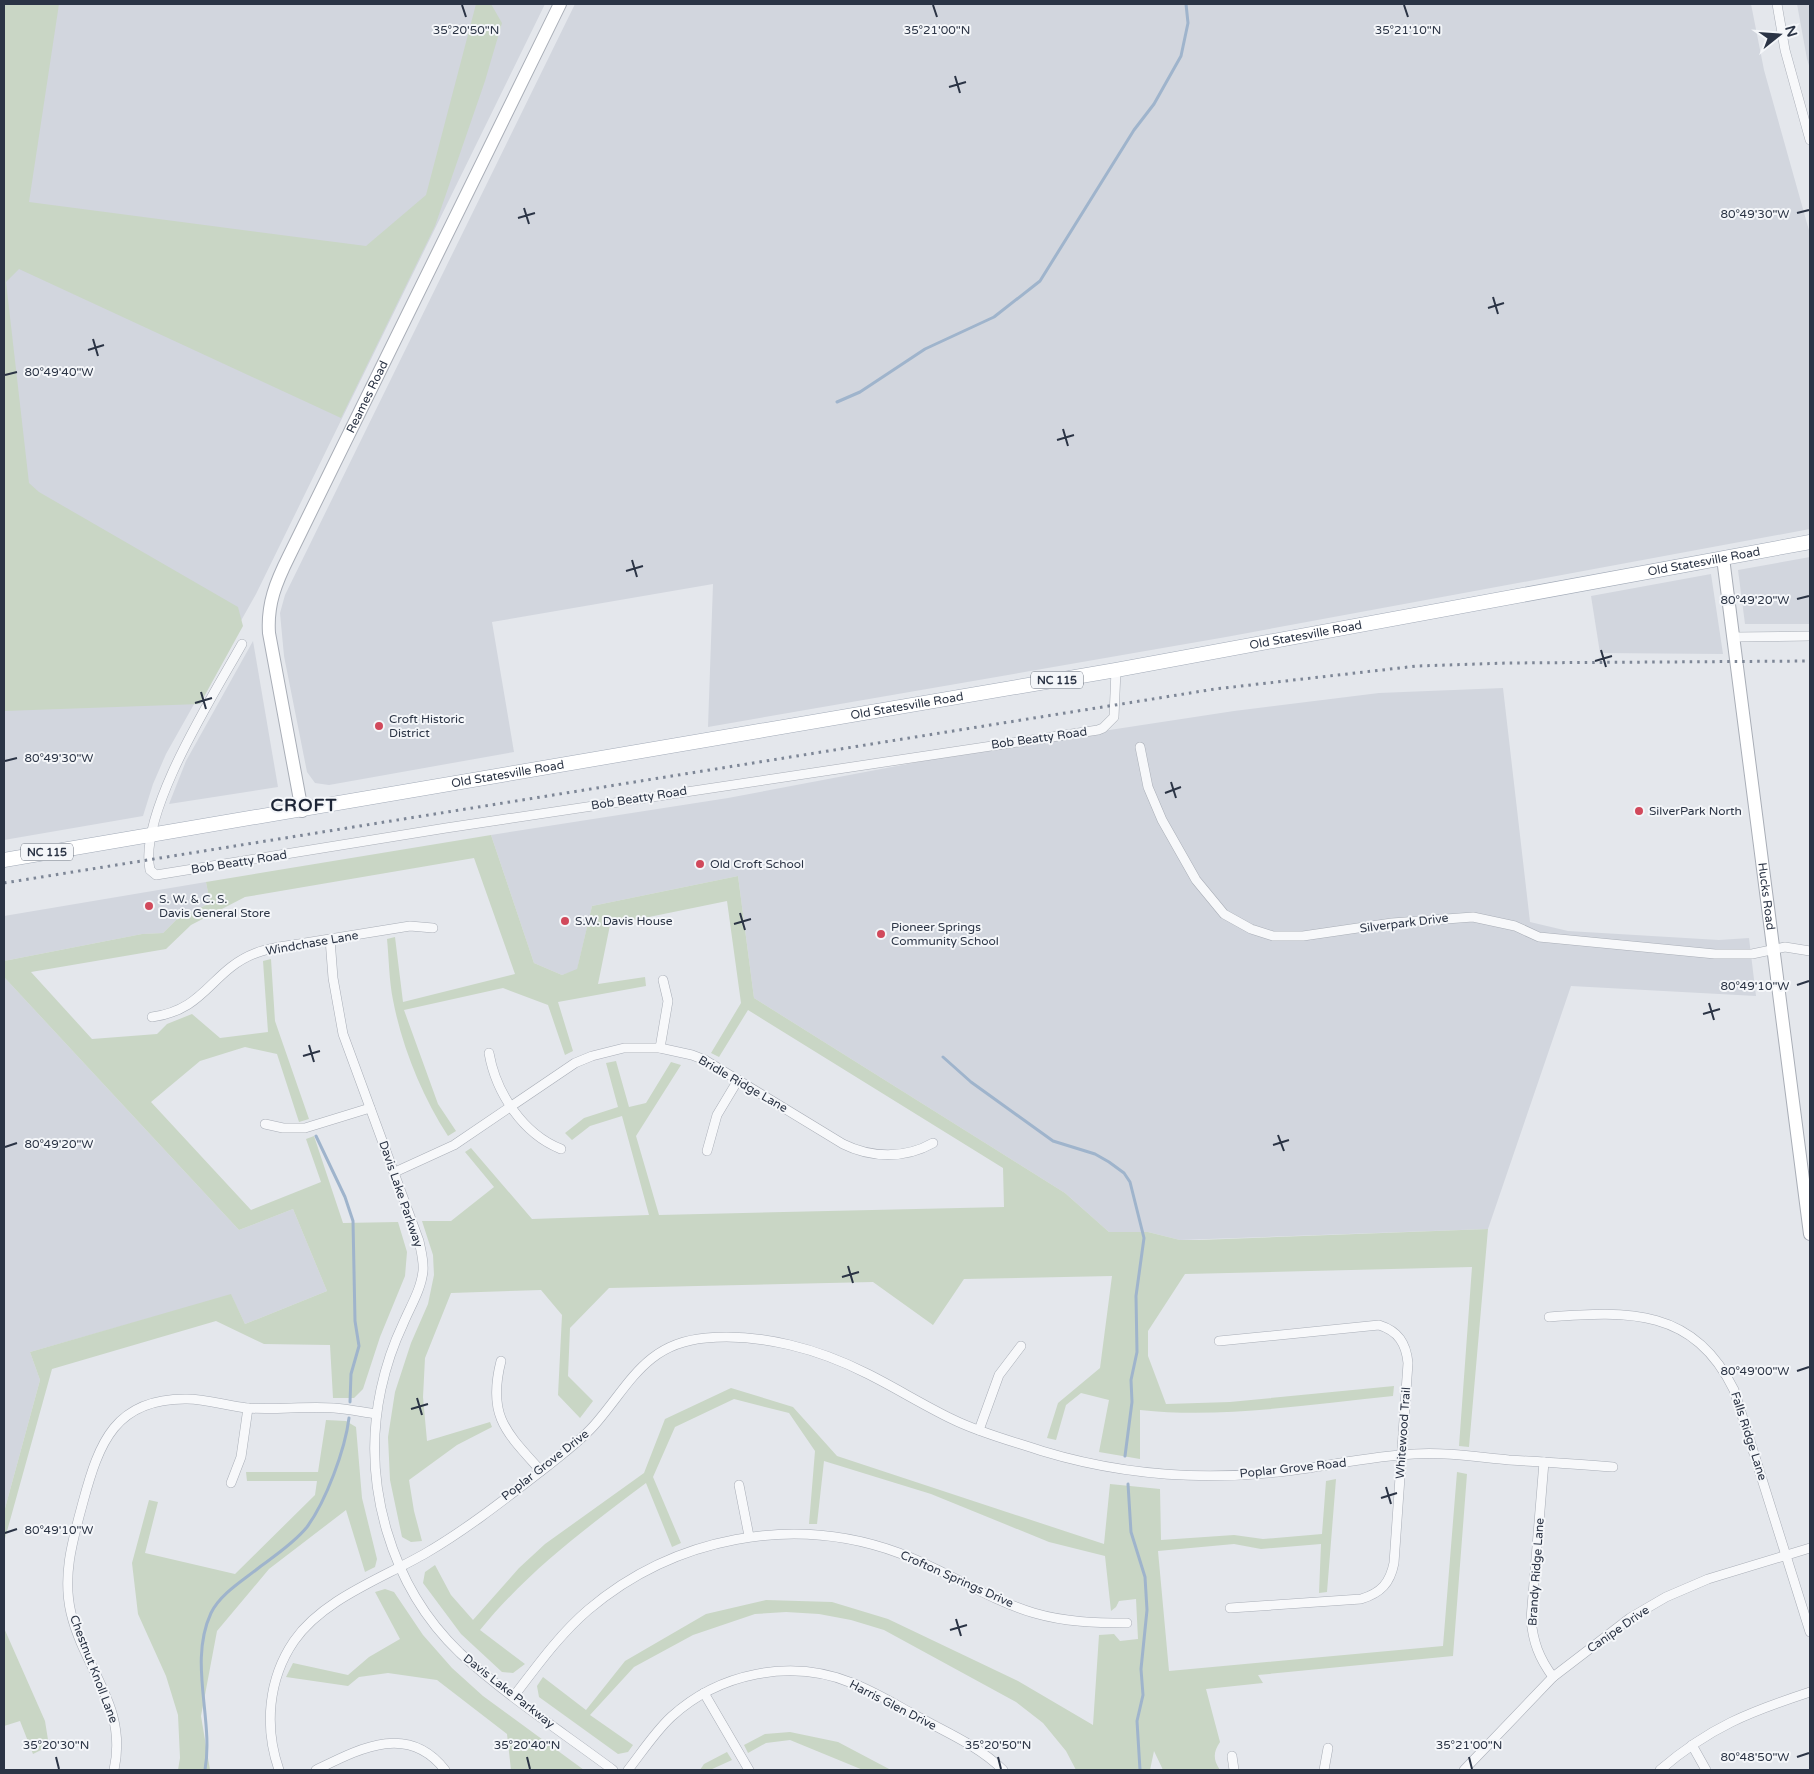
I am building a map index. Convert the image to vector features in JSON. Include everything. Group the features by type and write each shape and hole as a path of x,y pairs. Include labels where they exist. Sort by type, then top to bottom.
{"main road":[{"name":"Reames Road","path":"302,811 268,633 270,599 288,556 560,4"},
{"name":"Old Statesville Road","path":"4,860 302,811 1116,670 1810,542"},
{"name":"Hucks Road","path":"1723,558 1810,1234"}],"street":[{"path":"1777,4 1785,50 1810,140"},
{"path":"1734,637 1810,636"},
{"path":"151,836 166,789 179,759 242,644"},
{"name":"Bob Beatty Road","path":"151,836 146,853 150,870 152,873 160,875 446,828 1098,730 1103,728 1114,717 1116,670"},
{"name":"Silverpark Drive","path":"1140,747 1148,787 1162,820 1196,880 1224,914 1273,936 1303,936 1392,923 1473,917 1515,926 1539,937 1715,954 1752,954 1785,947 1810,951"},
{"name":"Windchase Lane","path":"152,1017 172,1014 184,1009 208,990 233,964 258,952 410,926 433,928"},
{"name":"Davis Lake Parkway","path":"330,939 333,978 343,1034 419,1241 423,1271 417,1294 390,1357 376,1414 375,1471 380,1502 400,1567 423,1608 459,1652 613,1770"},
{"path":"660,1048 668,1001 663,980"},
{"name":"Bridle Ridge Lane","path":"395,1172 454,1145 575,1063 592,1056 624,1048 660,1048 699,1058 843,1144 861,1152 903,1154 917,1151 933,1143"},
{"path":"489,1053 499,1086 512,1106 538,1138 561,1149"},
{"path":"707,1151 718,1115 738,1080"},
{"path":"265,1124 305,1128 370,1108"},
{"name":"Falls Ridge Lane","path":"1549,1317 1626,1314 1646,1317 1684,1332 1703,1345 1725,1370 1734,1390 1810,1632"},
{"name":"Whitewood Trail","path":"1219,1341 1378,1325 1390,1329 1403,1342 1408,1363 1394,1562 1389,1580 1380,1591 1361,1599 1230,1608"},
{"name":"Poplar Grove Drive","path":"279,1770 271,1742 271,1707 281,1664 292,1643 316,1616 335,1603 450,1538 541,1471 578,1442 596,1424 646,1361 674,1345 701,1338 724,1337 766,1340 828,1356 867,1374 958,1422 979,1430"},
{"path":"979,1430 999,1375 1020,1346"},
{"path":"501,1361 495,1393 499,1416 511,1436 541,1471"},
{"name":"Chestnut Knoll Lane","path":"114,1770 118,1746 114,1714 75,1626 67,1587 71,1549 94,1461 101,1446 115,1426 131,1414 150,1405 166,1401 189,1399 248,1408 335,1408 376,1414"},
{"path":"231,1483 241,1457 248,1408"},
{"name":"Poplar Grove Road","path":"979,1430 1078,1461 1115,1469 1158,1474 1281,1472 1401,1455 1432,1454 1613,1467"},
{"name":"Brandy Ridge Lane","path":"1544,1462 1531,1619 1535,1647 1553,1677"},
{"path":"739,1485 749,1536"},
{"name":"Crofton Springs Drive","path":"514,1696 560,1637 587,1611 610,1593 673,1558 698,1549 749,1536 810,1534 863,1542 918,1560 1032,1613 1067,1621 1127,1623"},
{"name":"Canipe Drive","path":"1464,1770 1553,1677 1609,1632 1666,1598 1708,1580 1810,1548"},
{"name":"Harris Glen Drive","path":"628,1770 655,1734 670,1718 704,1692 736,1679 771,1672 812,1672 834,1677 877,1694 981,1752 1003,1770"},
{"path":"704,1692 749,1770"},
{"path":"1660,1770 1692,1745 1729,1722 1762,1708 1810,1692"},
{"path":"316,1770 368,1746 394,1742 424,1752 445,1770"},
{"path":"1692,1745 1706,1770"},
{"path":"1324,1770 1328,1748"},
{"path":"1232,1756 1234,1770"}],"shaded area":[{"path":"4,4 545,4 256,594 166,754 153,784 143,816 4,840"},
{"path":"575,4 1751,4 1764,70 1810,234 1810,529 1226,637 708,727 713,584 492,622 514,752 329,785 315,783 307,772 284,656 280,613 285,595"},
{"path":"1797,4 1810,4 1810,69 1807,59"},
{"path":"1810,557 1810,624 1745,624 1738,570"},
{"path":"1711,574 1723,654 1600,653 1591,596"},
{"path":"253,641 278,787 169,804 186,761"},
{"path":"1503,688 1530,922 1568,931 1719,940 1749,938 1756,996 1571,986 1488,1229 1180,1240 1148,1232 1109,1232 1065,1193 754,998 738,876 592,906 577,970 562,975 534,963 491,835 728,798 992,748 1234,711 1379,693"},
{"path":"206,882 210,903 176,920 163,933 142,934 4,961 4,916"},
{"path":"4,977 239,1230 293,1209 327,1291 245,1324 231,1295 30,1352 40,1380 4,1512"}],"green space":[{"path":"4,4 59,4 29,202 366,246 426,195 476,4 491,4 502,23 485,81 435,226 341,418 19,269 6,282 29,483 39,492 238,607 243,626 200,704 4,711"},
{"path":"491,835 534,963 562,975 577,969 592,906 738,876 754,998 1065,1193 1109,1232 1148,1232 1180,1240 1199,1240 1488,1229 1469,1447 1459,1446 1472,1267 1185,1274 1148,1331 1148,1356 1166,1404 1230,1402 1394,1386 1393,1396 1235,1412 1203,1413 1140,1410 1140,1459 1099,1452 1109,1400 1081,1393 1066,1405 1056,1440 1047,1438 1058,1403 1100,1368 1112,1276 964,1279 933,1325 873,1282 609,1288 570,1328 568,1376 593,1401 580,1418 558,1395 562,1315 541,1290 451,1293 425,1358 423,1397 427,1441 490,1422 492,1427 457,1445 409,1480 414,1511 422,1541 411,1542 402,1537 390,1480 388,1437 395,1392 411,1343 428,1304 434,1275 433,1255 422,1221 451,1221 494,1187 465,1152 471,1148 532,1219 649,1215 622,1116 590,1126 572,1140 565,1133 584,1118 618,1107 606,1063 616,1061 629,1107 646,1103 671,1062 681,1065 636,1136 659,1215 1004,1207 1003,1168 748,1010 719,1057 711,1053 741,1003 727,901 610,925 598,984 645,977 646,986 558,1002 573,1051 565,1055 548,1005 503,988 404,1010 438,1104 456,1131 448,1136 414,1071 402,1035 392,992 387,939 395,937 403,1002 515,974 474,858 245,897 191,925 166,949 31,972 92,1039 157,1034 167,1024 192,1014 220,1038 268,1032 263,961 271,959 275,1021 309,1119 299,1122 277,1054 245,1047 200,1061 151,1102 251,1210 321,1182 306,1139 314,1136 343,1223 398,1222 407,1252 405,1276 380,1337 363,1389 354,1398 333,1398 330,1345 264,1344 216,1321 52,1369 4,1542 4,1512 40,1380 30,1352 231,1294 245,1324 327,1291 293,1209 239,1230 4,977 4,961 142,934 163,933 176,920 210,903 206,882"},
{"path":"731,1388 793,1407 837,1456 1104,1544 1110,1484 1160,1489 1161,1540 1234,1535 1263,1539 1322,1534 1326,1481 1336,1479 1327,1592 1319,1593 1321,1544 1261,1549 1234,1544 1158,1551 1169,1671 1443,1646 1457,1472 1467,1474 1453,1656 1258,1675 1263,1683 1206,1689 1220,1742 1215,1756 1220,1770 1163,1770 1154,1751 1150,1770 1076,1770 1066,1751 1043,1723 1016,1702 884,1630 851,1620 819,1614 786,1612 755,1614 693,1635 634,1667 590,1715 633,1745 628,1752 618,1754 539,1697 537,1686 543,1677 586,1710 625,1661 706,1614 766,1600 832,1602 888,1619 1018,1681 1093,1725 1099,1635 1114,1634 1120,1641 1138,1639 1136,1599 1119,1601 1111,1611 1105,1556 1049,1542 931,1494 824,1461 817,1524 809,1524 815,1451 789,1413 734,1399 675,1427 653,1477 681,1543 672,1547 646,1483 558,1551 518,1588 480,1630 525,1664 513,1673 502,1672 461,1634 423,1583 425,1572 435,1565 451,1595 473,1620 519,1568 545,1544 644,1473 665,1419"},
{"path":"326,1420 346,1421 356,1427 362,1498 377,1559 375,1567 365,1572 346,1510 269,1569 217,1631 201,1716 210,1770 178,1770 180,1758 178,1715 166,1676 138,1614 132,1563 149,1500 158,1502 145,1553 235,1574 315,1495 317,1481 247,1481 246,1472 318,1472"},
{"path":"385,1589 394,1592 423,1635 452,1668 483,1696 584,1770 511,1770 507,1734 437,1680 388,1673 359,1677 348,1686 286,1677 293,1663 348,1675 369,1657 400,1639 375,1592"},
{"path":"4,1628 45,1721 49,1746 33,1754 20,1721 4,1726"},
{"path":"790,1732 838,1742 891,1770 863,1770 790,1740 766,1743 748,1753 744,1745 765,1734"},
{"path":"727,1752 732,1760 710,1770 700,1770 704,1764"}],"waterway":[{"path":"837,402 860,392 925,349 994,317 1040,281 1134,130 1154,104 1181,56 1188,23 1186,4"},
{"path":"943,1057 971,1082 1053,1141 1095,1154 1124,1173 1130,1182 1144,1238 1136,1296 1137,1352 1131,1380 1132,1402 1125,1456"},
{"path":"316,1136 345,1197 353,1221 355,1321 359,1346 351,1374 350,1402"},
{"path":"205,1770 207,1751 201,1671 205,1632 211,1613 227,1593 285,1548 307,1527 328,1490 334,1475 349,1418"},
{"path":"1128,1484 1131,1532 1145,1577 1147,1610 1141,1669 1143,1695 1137,1721 1140,1770"}],"railway":[{"path":"4,883 1215,689 1417,666 1508,663 1810,661"}],"place":[{"name":"Croft Historic District","path":"379,726"},
{"name":"SilverPark North","path":"1639,811"},
{"name":"Old Croft School","path":"700,864"},
{"name":"S. W. & C. S. Davis General Store","path":"149,906"},
{"name":"S.W. Davis House","path":"565,921"},
{"name":"Pioneer Springs Community School","path":"881,934"}],"district":[{"name":"CROFT","path":"304,805"}]}
